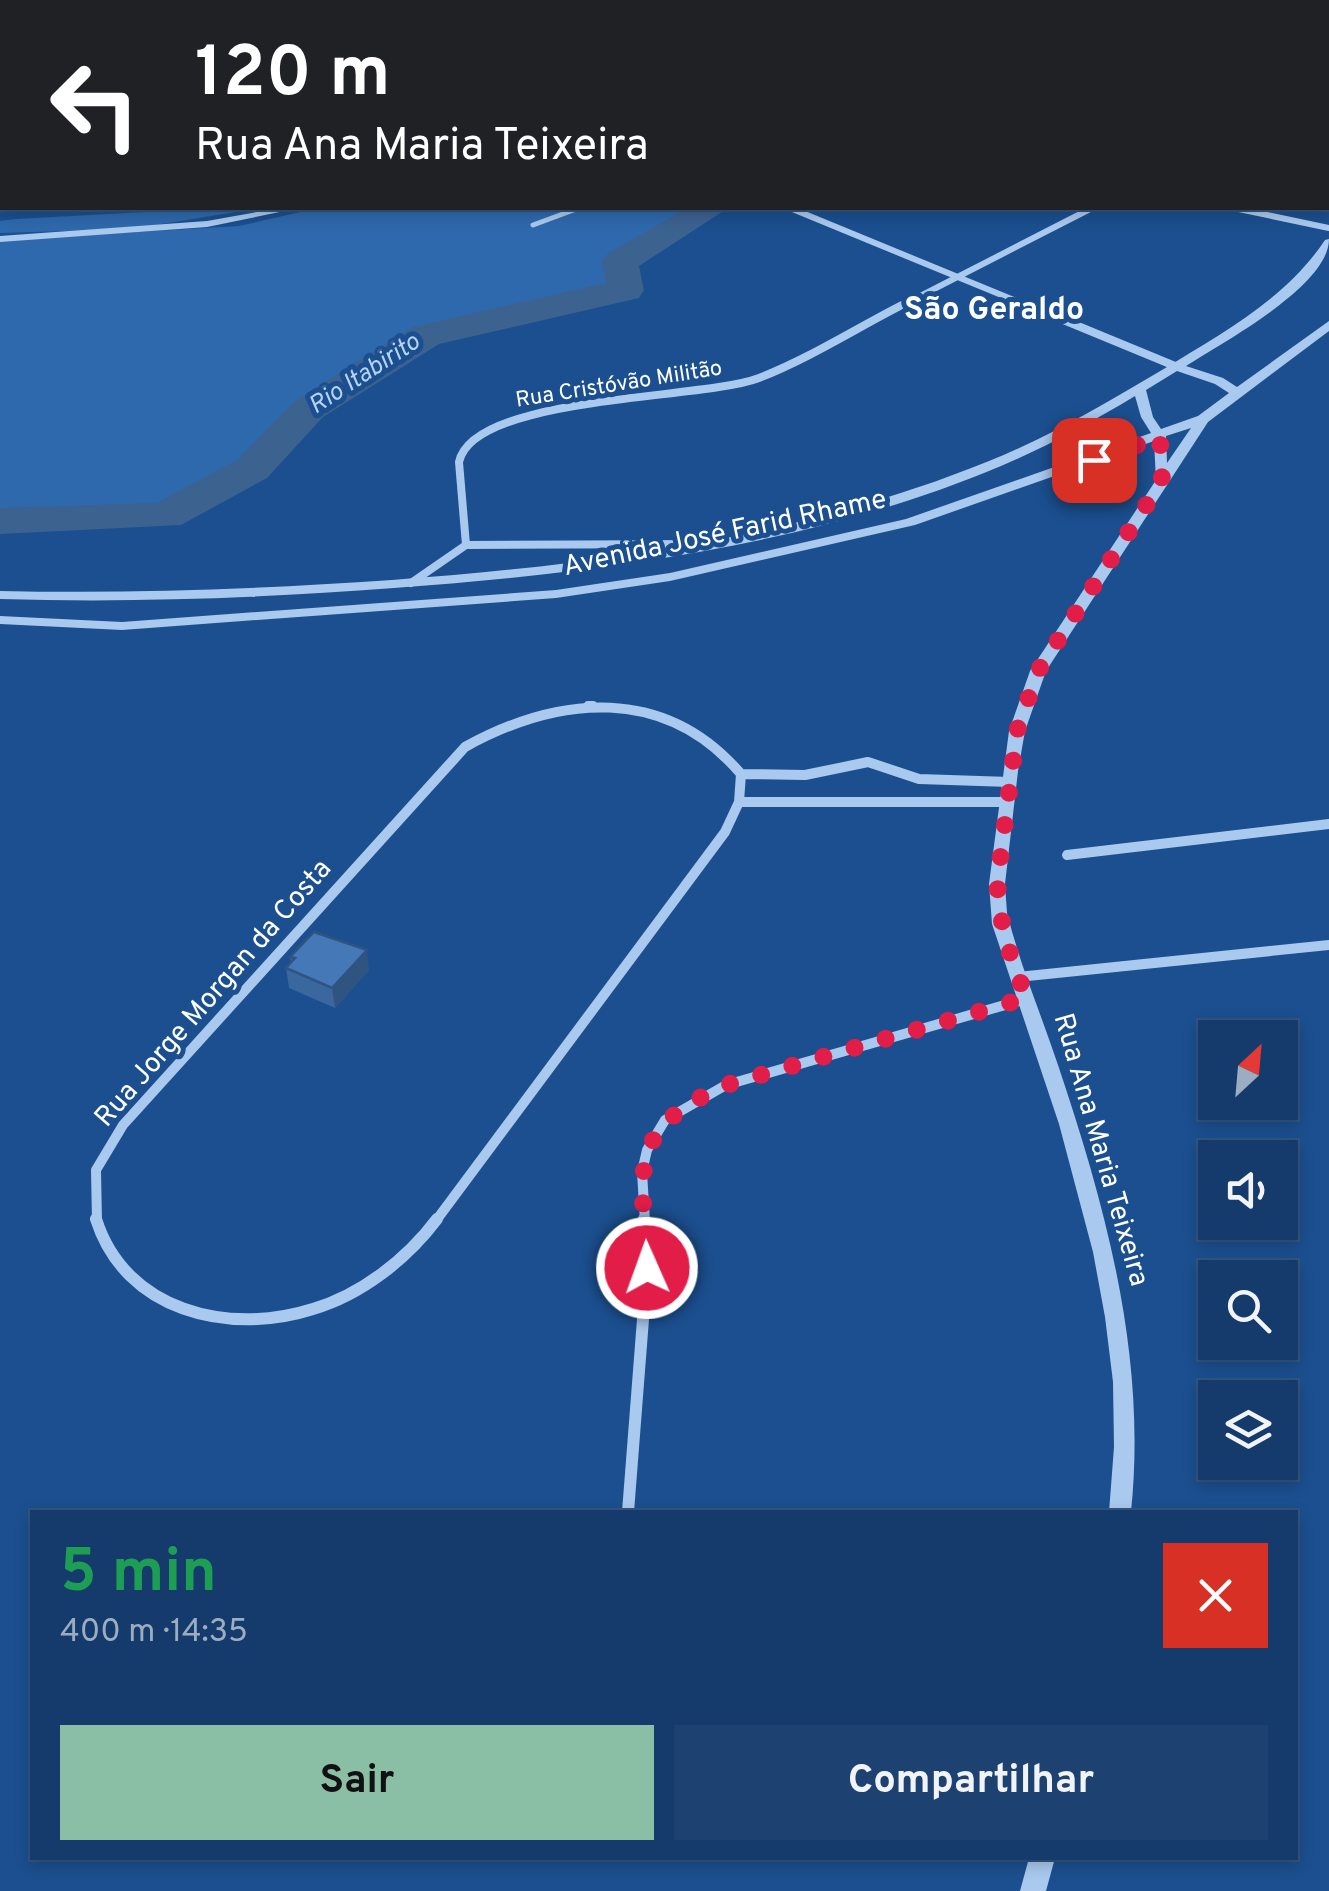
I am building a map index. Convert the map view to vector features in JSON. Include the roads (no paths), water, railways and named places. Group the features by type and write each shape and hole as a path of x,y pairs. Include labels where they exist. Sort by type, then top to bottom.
{"street":[{"path":"0,239 207,224 283,210"},
{"path":"795,210 1219,381 1239,394"},
{"name":"Rua Cristóvão Militão","path":"466,545 460,461 466,444 486,429 517,418 757,379 1088,210"},
{"path":"1244,210 1329,228"},
{"path":"0,596 107,599 411,583 519,573 708,544 911,493 992,464 1140,389 1286,293 1329,242"},
{"name":"Rua Ana Maria Teixeira","path":"1120,1510 1126,1438 1115,1311 1088,1198 998,914 997,884 1017,731 1038,671 1203,419 1329,325"},
{"path":"1140,389 1147,417 1160,437 1162,481"},
{"name":"Avenida José Farid Rhame","path":"0,620 122,626 556,594 632,582 835,542 910,522 1203,419"},
{"path":"411,583 466,545 708,544"},
{"name":"Rua Jorge Morgan da Costa","path":"590,705 633,708 702,735 741,774 739,802 725,832 425,1235 389,1269 352,1295 309,1310 265,1318 209,1316 158,1299 120,1274 98,1237 91,1195 98,1163 115,1138 465,747 500,726 544,711 590,705"},
{"path":"741,774 816,774 868,762 919,779 1010,782"},
{"path":"739,802 1006,802"},
{"path":"1068,854 1329,824"},
{"path":"1018,977 1329,944"},
{"path":"628,1510 647,1268 642,1172 655,1133 682,1107 726,1085 1026,998"},
{"path":"1034,1891 1042,1860"}],"lane":[{"path":"533,225 574,210"}],"waterway":[{"name":"Rio Itabirito","path":"0,521 166,516 252,469 309,409 426,335 626,290 620,262 708,210"}],"district":[{"name":"São Geraldo","path":"994,311"}]}
